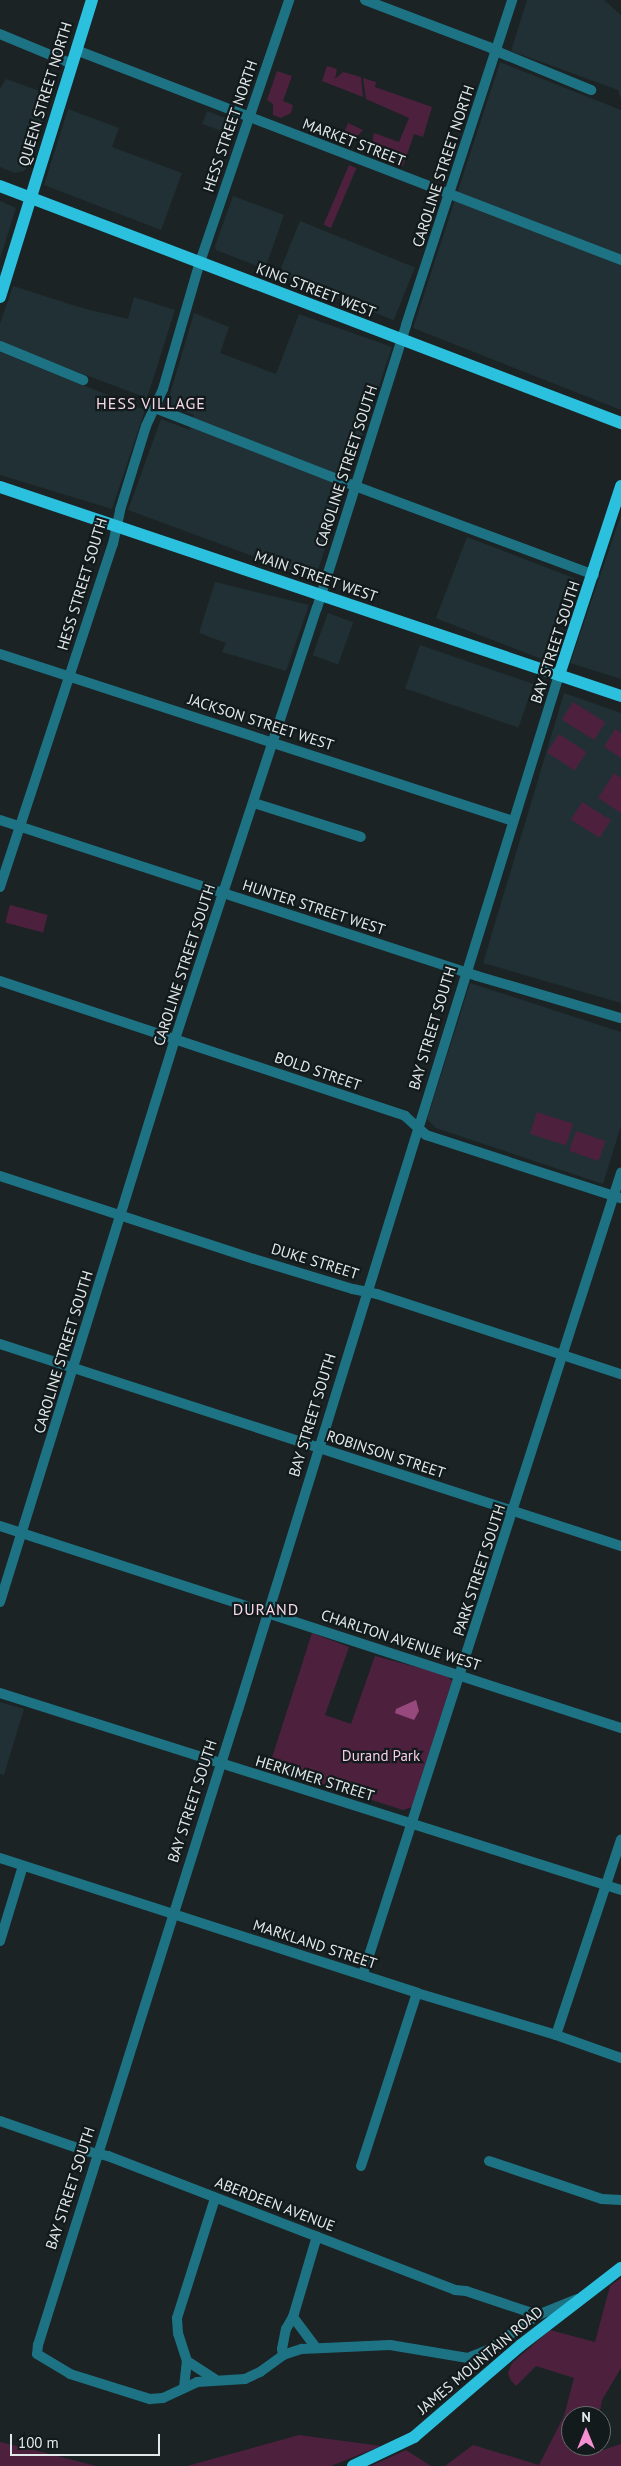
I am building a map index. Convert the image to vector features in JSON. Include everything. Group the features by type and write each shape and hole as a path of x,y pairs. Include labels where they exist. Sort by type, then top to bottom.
{"main road":[{"name":"QUEEN STREET NORTH","path":"0,297 92,0"},
{"name":"KING STREET WEST","path":"0,186 621,423"},
{"name":"BAY STREET SOUTH","path":"559,675 594,575 621,486"},
{"name":"MAIN STREET WEST","path":"0,487 621,696"},
{"name":"JAMES MOUNTAIN ROAD","path":"353,2466 414,2437 494,2367 580,2298 621,2268"}],"street":[{"name":"HESS STREET NORTH","path":"200,262 289,0"},
{"path":"365,0 489,47 496,52 591,90"},
{"name":"CAROLINE STREET NORTH","path":"402,340 512,0"},
{"path":"0,34 72,64"},
{"name":"MARKET STREET","path":"76,50 621,260"},
{"name":"HESS STREET SOUTH","path":"0,887 113,544 146,426 163,390 200,262"},
{"name":"CAROLINE STREET SOUTH","path":"0,1602 175,1038 322,595 402,340"},
{"path":"0,346 83,380"},
{"path":"155,408 355,486 594,575"},
{"name":"JACKSON STREET WEST","path":"0,654 513,821"},
{"name":"BAY STREET SOUTH","path":"184,2388 163,2398 150,2399 70,2374 37,2354 38,2345 174,1915 559,675"},
{"path":"254,804 361,837"},
{"name":"HUNTER STREET WEST","path":"0,820 466,972 621,1018"},
{"name":"BOLD STREET","path":"0,981 405,1116 432,1137 618,1198"},
{"name":"PARK STREET SOUTH","path":"363,1974 562,1355 618,1198 621,1174"},
{"name":"DUKE STREET","path":"0,1176 254,1259 367,1292 621,1374"},
{"name":"ROBINSON STREET","path":"0,1344 621,1546"},
{"name":"CHARLTON AVENUE WEST","path":"0,1526 246,1607 268,1612 336,1637 621,1728"},
{"name":"HERKIMER STREET","path":"0,1693 621,1890"},
{"path":"556,2035 621,1840"},
{"name":"MARKLAND STREET","path":"0,1858 417,1993 556,2035 621,2058"},
{"path":"0,1941 23,1866"},
{"path":"362,2166 417,1993"},
{"name":"ABERDEEN AVENUE","path":"0,2121 98,2155 108,2156 455,2290 485,2297 538,2315"},
{"path":"489,2161 585,2194 621,2200"},
{"path":"184,2388 187,2361 178,2333 179,2309 215,2198"},
{"path":"283,2355 282,2349 286,2329 293,2317 317,2236"},
{"path":"184,2388 197,2382 215,2379 231,2381 245,2379 260,2372 283,2355 294,2350 407,2346 461,2358 474,2356 488,2350 538,2315 580,2298"},
{"path":"293,2317 316,2348"},
{"path":"187,2361 215,2379"}],"shaded area":[{"path":"527,0 604,0 621,15 621,99 618,90 511,51"},
{"path":"500,62 621,110 621,410 413,328"},
{"path":"6,79 51,95 31,163 24,171 15,173 0,167 0,89"},
{"path":"68,109 119,128 112,147 182,173 161,230 44,185"},
{"path":"207,111 233,121 236,125 233,135 202,124"},
{"path":"233,196 284,215 265,269 216,250 215,246"},
{"path":"0,201 16,208 0,259"},
{"path":"300,221 415,267 394,320 279,274"},
{"path":"13,286 82,308 128,319 134,297 175,310 147,398 0,343 0,324"},
{"path":"194,313 229,327 220,353 276,374 299,314 392,347 315,579 128,510 161,419 190,430 194,415 167,404"},
{"path":"0,352 145,410 112,509 0,475"},
{"path":"621,515 621,679 570,663"},
{"path":"467,537 574,578 543,659 436,618"},
{"path":"215,582 309,605 286,671 222,652 226,643 199,633"},
{"path":"328,613 353,622 338,665 313,655"},
{"path":"420,645 533,684 518,728 405,688"},
{"path":"564,693 621,713 621,1003 483,963"},
{"path":"470,983 621,1032 621,1126 603,1184 436,1128 427,1119"},
{"path":"416,1700 419,1711 414,1720 395,1713 396,1709"},
{"path":"0,1702 24,1709 4,1775 0,1774"}],"green space":[{"path":"327,66 337,69 335,79 343,72 361,77 363,97 322,81"},
{"path":"277,71 292,76 283,101 293,105 291,113 281,118 273,115 273,104 267,100"},
{"path":"363,78 376,82 375,87 432,107 423,137 414,134 403,166 374,154 373,137 374,133 399,142 409,118 366,99"},
{"path":"348,123 363,130 349,145 342,142"},
{"path":"349,165 356,168 331,228 324,225"},
{"path":"573,702 605,722 594,740 562,720"},
{"path":"615,729 621,733 621,758 604,747"},
{"path":"559,734 587,752 575,770 547,752"},
{"path":"614,773 621,778 621,813 598,798"},
{"path":"582,802 611,820 600,838 571,820"},
{"path":"10,905 48,915 43,932 5,922"},
{"path":"537,1112 573,1124 566,1146 530,1134"},
{"path":"576,1131 605,1141 598,1161 569,1151"},
{"name":"Durand Park","path":"312,1633 349,1647 325,1715 351,1724 375,1656 446,1675 452,1681 412,1807 403,1810 269,1767"},
{"path":"621,2278 621,2368 602,2400 601,2406 567,2406 574,2378 536,2366 516,2386 508,2373 512,2363 550,2330 595,2342 610,2286"},
{"path":"561,2422 561,2456 611,2456 611,2447 621,2444 621,2466 445,2466 473,2445 539,2465"},
{"path":"299,2435 381,2446 331,2466 187,2466"},
{"path":"0,2442 42,2452 96,2466 0,2466"},
{"path":"406,2450 431,2466 371,2466"}],"district":[{"name":"HESS VILLAGE","path":"151,403"},
{"name":"DURAND","path":"266,1609"}]}
